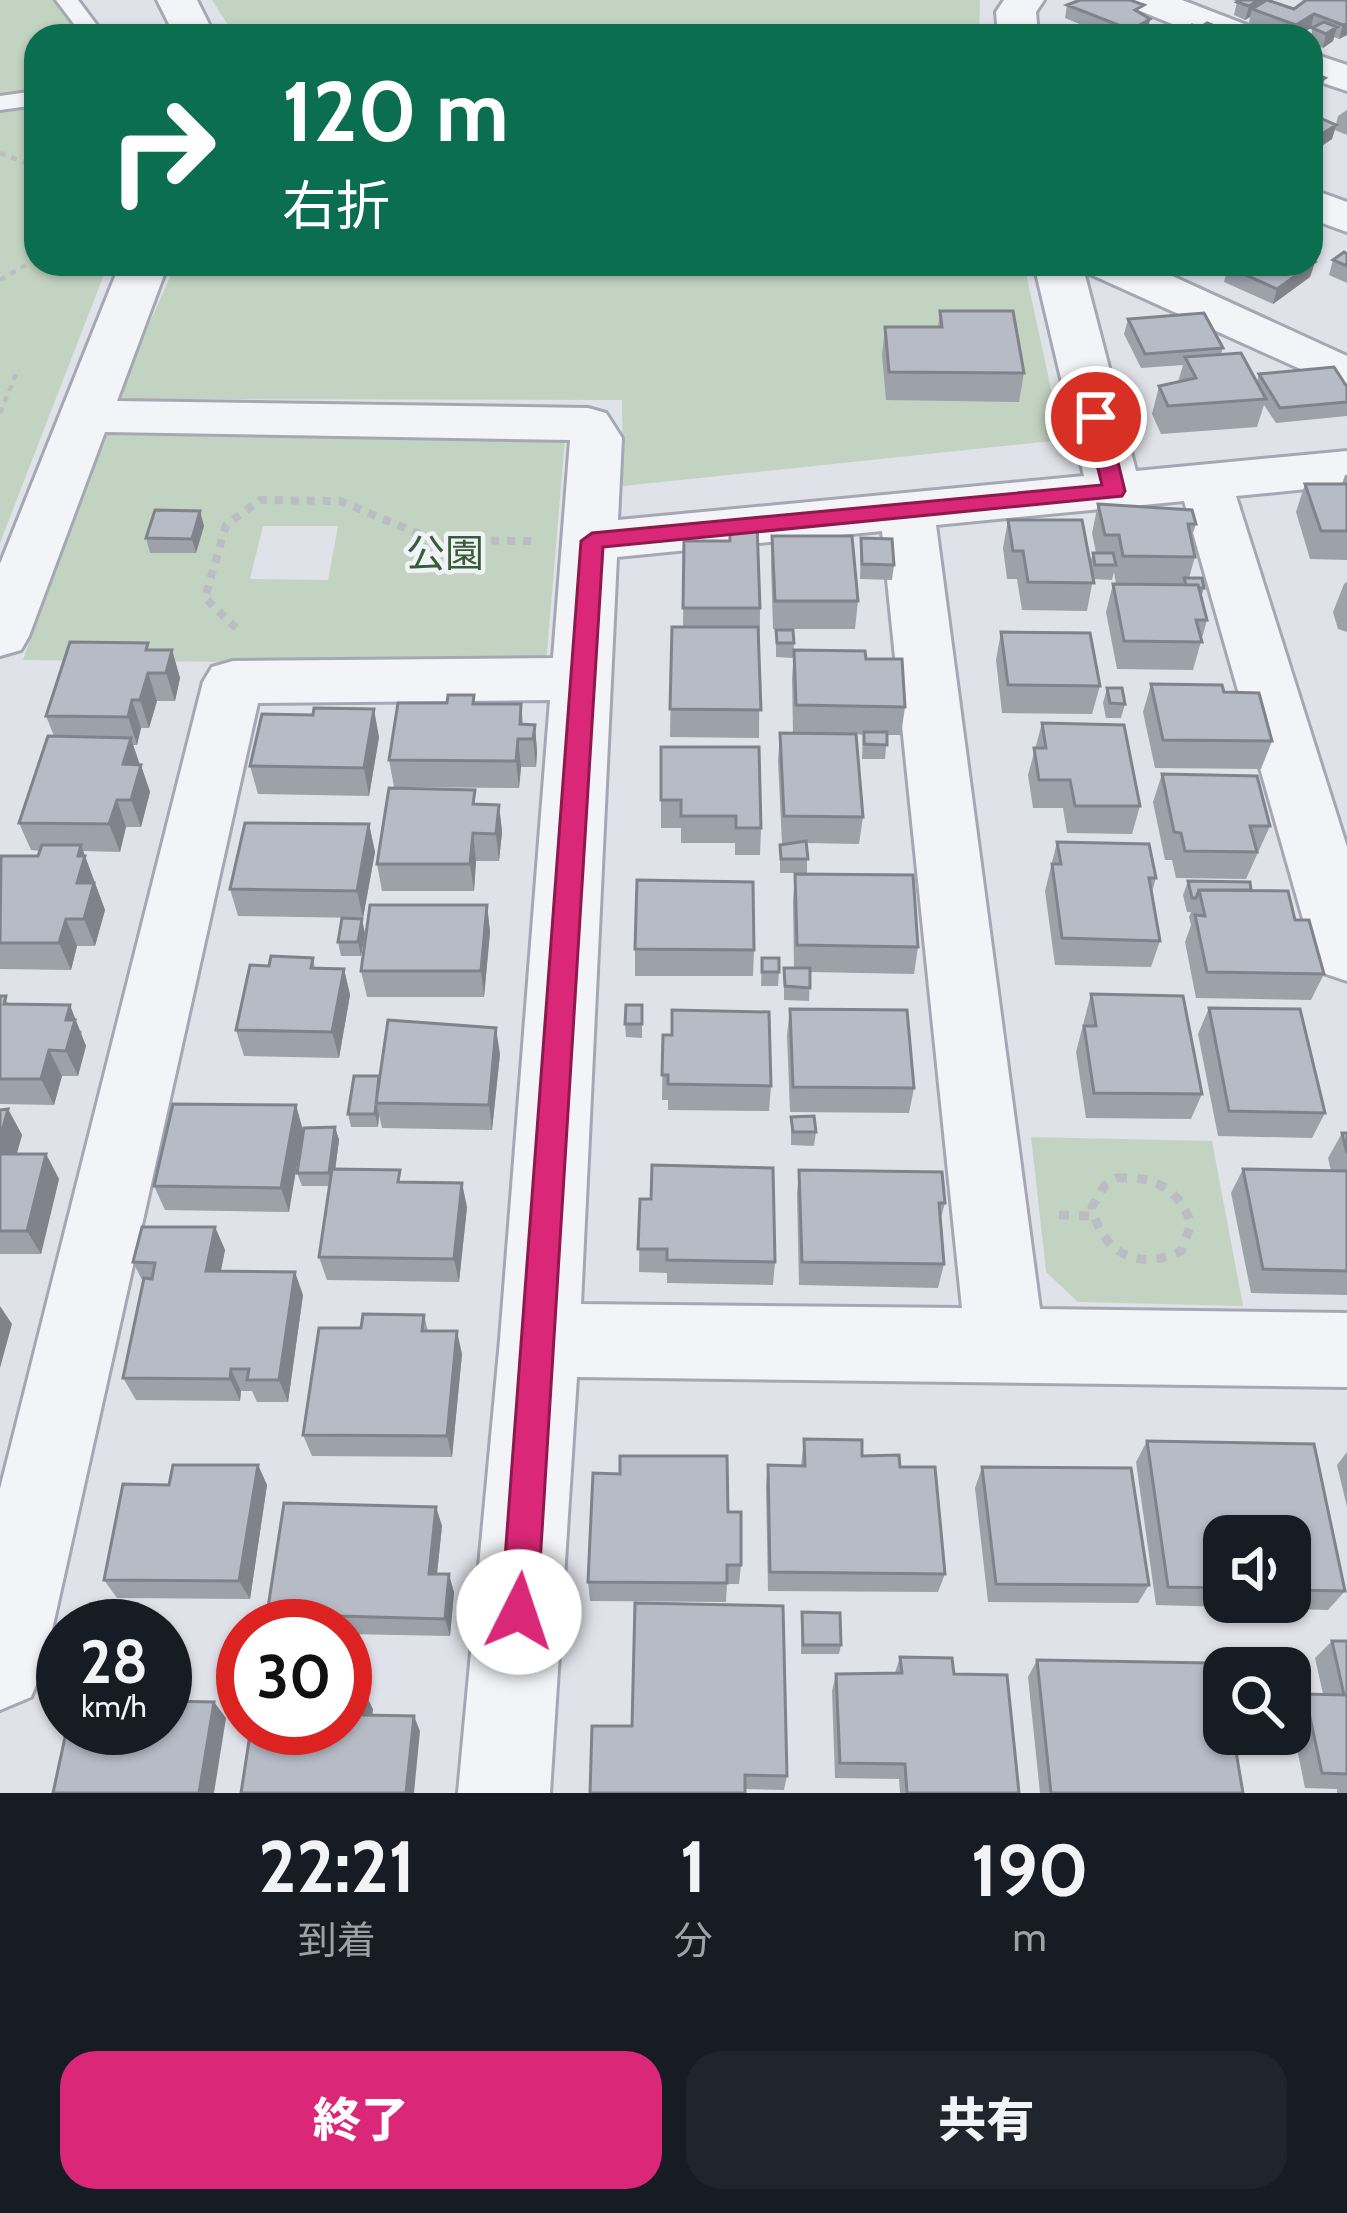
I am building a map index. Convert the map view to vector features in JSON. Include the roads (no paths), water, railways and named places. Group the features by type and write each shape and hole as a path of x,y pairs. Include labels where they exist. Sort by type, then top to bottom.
{"street":[{"path":"1147,0 1208,24"},
{"path":"0,636 139,276"},
{"path":"1061,276 1114,491"},
{"path":"1133,276 1347,375"},
{"path":"83,416 588,424 596,439 540,1340 505,1793"},
{"path":"592,541 1347,468"},
{"path":"1204,482 1347,954"},
{"path":"907,511 1005,1345"},
{"path":"0,1666 233,682 579,679"},
{"path":"540,1340 1347,1350"}],"park label":[{"name":"公園","path":"445,553"}]}
